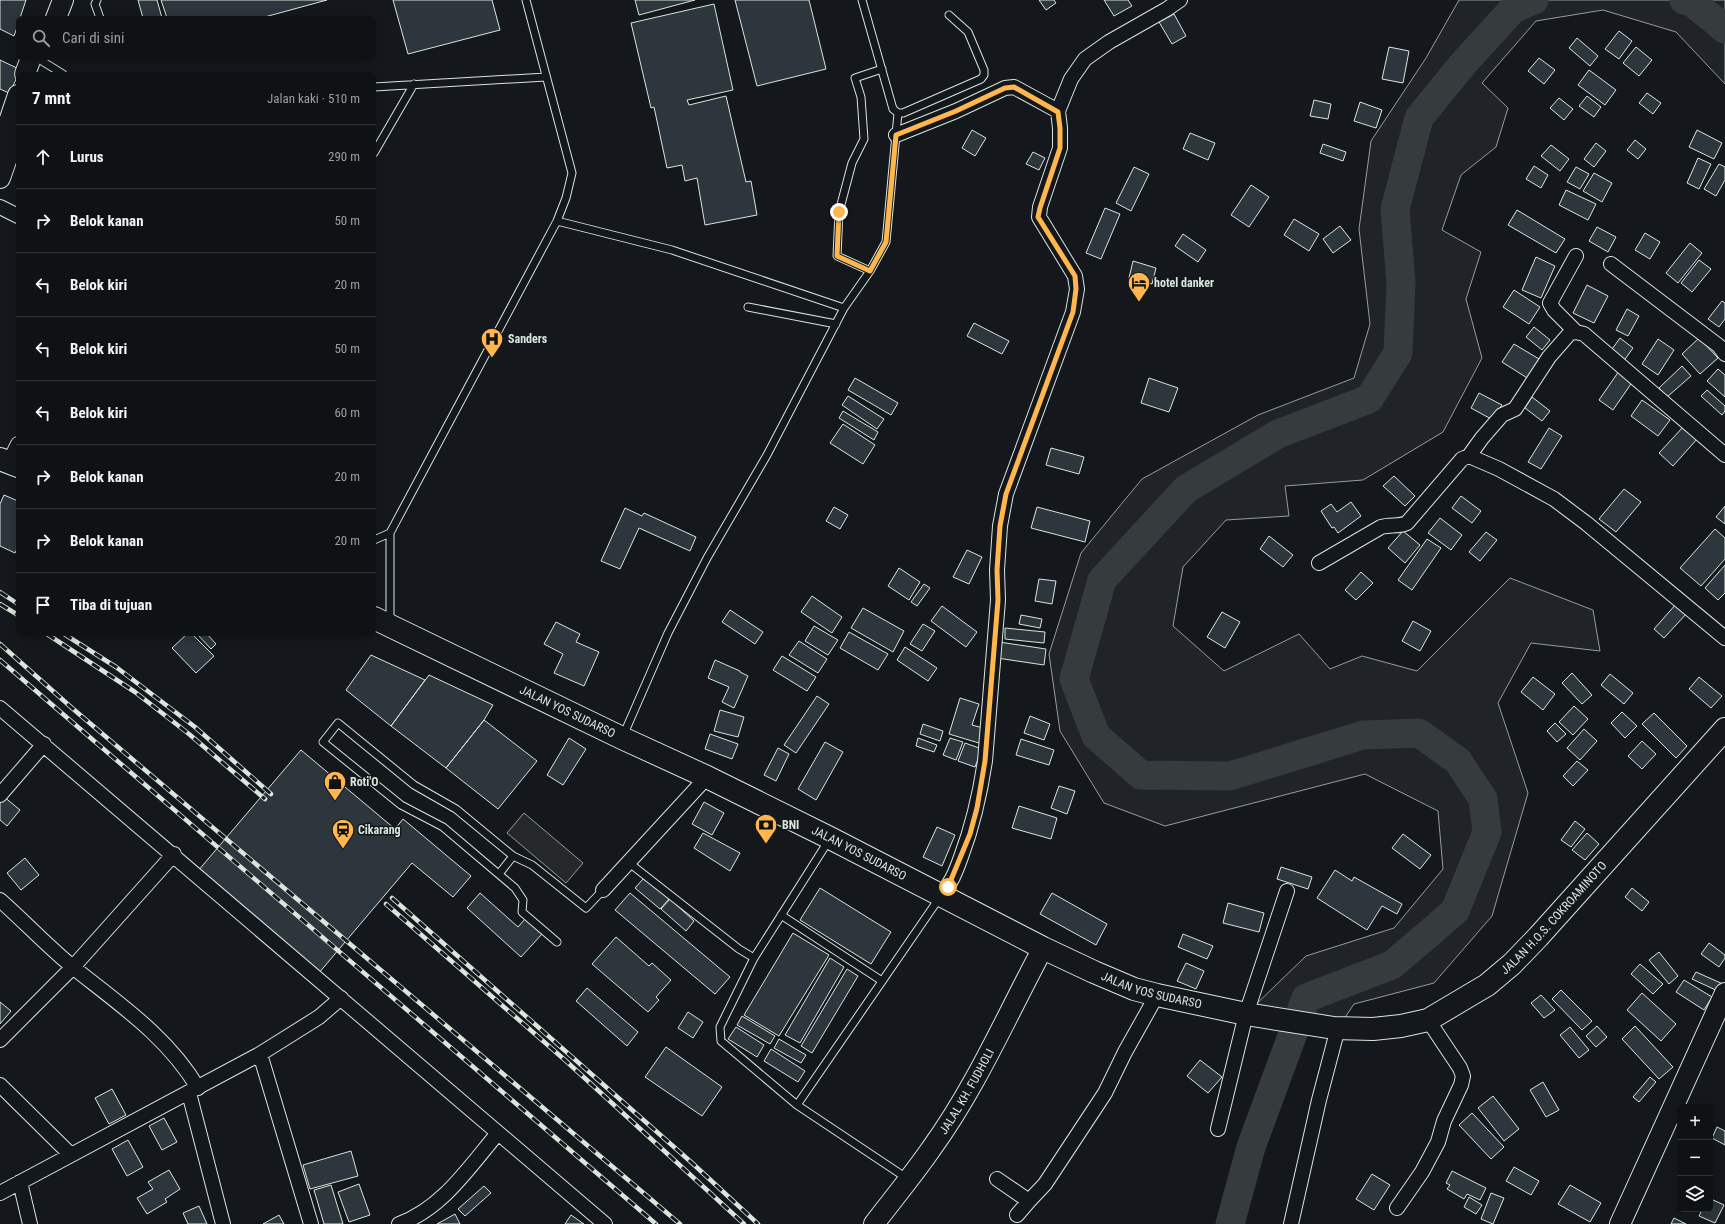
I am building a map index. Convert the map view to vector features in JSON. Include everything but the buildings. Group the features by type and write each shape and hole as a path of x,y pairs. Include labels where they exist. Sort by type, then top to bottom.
{"highway":[{"name":"JALAN YOS SUDARSO","path":"382,621 622,738 707,777 830,838 1043,948 1101,975 1134,989 1158,995 1249,1014 1336,1028"},
{"name":"JALAN H.O.S. COKROAMINOTO","path":"1336,1028 1373,1029 1401,1026 1428,1020 1487,985 1512,964 1538,937 1725,729"}],"main road":[{"path":"47,16 52,0"},
{"path":"57,16 63,0"},
{"path":"27,72 37,62"},
{"path":"0,178 13,137 16,112"},
{"name":"JALAL KH. FUDHOLI","path":"874,1224 931,1149 984,1063 1043,948"},
{"path":"1620,1224 1725,993"}],"street":[{"path":"941,895 954,877 970,834 985,761 998,600 997,570 1000,526 1006,494 1073,312 1076,289 1075,276 1038,217 1060,148 1058,112 1070,79 1085,59 1109,42 1180,0"},
{"path":"896,135 956,111 1005,88 1014,87 1058,112"},
{"path":"0,207 16,215"},
{"path":"1576,256 1550,303 1554,310 1576,332"},
{"path":"1611,264 1719,346 1725,354"},
{"path":"1319,563 1381,527 1388,525 1402,526 1407,523 1462,459 1468,456 1502,415 1515,410 1549,357 1570,333 1576,332 1584,334 1725,455"},
{"path":"1468,456 1499,469 1554,499 1586,523 1725,638"},
{"path":"0,708 174,854 606,1224"},
{"path":"0,795 44,744"},
{"path":"603,890 707,777"},
{"path":"0,1040 73,967 174,854"},
{"path":"1218,1129 1249,1014 1287,892"},
{"path":"0,900 73,967 134,1016 170,1049 188,1071 194,1090 223,1224"},
{"path":"1016,1215 1046,1184 1105,1093 1125,1052 1158,995"},
{"path":"0,1192 260,1054 319,1017 341,998"},
{"path":"1397,1208 1422,1172 1438,1142 1444,1121 1461,1086 1463,1076 1460,1068 1428,1020"},
{"path":"1291,1224 1336,1028"},
{"path":"260,1054 311,1224"},
{"path":"0,1086 70,1154"},
{"path":"399,1224 421,1214 434,1204 453,1186 498,1133"},
{"path":"997,1179 1030,1201"},
{"path":"20,1182 30,1224"}],"lane":[{"path":"97,0 95,4 99,16"},
{"path":"382,621 390,533 557,222 566,198 572,173 526,0"},
{"path":"862,0 893,108 898,113 903,113 980,80 984,75 984,70 968,32 949,15"},
{"path":"37,62 59,72"},
{"path":"870,271 837,256 839,212 852,163 864,139 861,97 855,78 882,69"},
{"path":"376,86 546,77"},
{"path":"376,149 414,84"},
{"path":"622,738 668,633 707,558 768,455 844,308 870,271 886,242 898,113"},
{"path":"557,222 672,250 844,308"},
{"path":"748,307 836,324"},
{"path":"376,539 390,533"},
{"path":"557,942 522,912 523,900 515,888 499,874 443,827 401,805 323,742 338,723 414,785 456,809 513,856 532,865 586,908 603,890"},
{"path":"830,838 754,958 720,1027 721,1041 797,1105 908,1179"},
{"path":"499,874 513,856"},
{"path":"628,862 739,949 754,958"},
{"path":"797,1105 941,895"},
{"path":"781,916 882,981"}],"shaded area":[{"path":"1459,0 1725,0 1725,84 1676,32 1603,10 1536,21 1482,83 1508,108 1496,147 1461,175 1442,230 1481,252 1466,299 1482,358 1443,432 1363,480 1285,486 1289,516 1226,520 1183,567 1173,626 1224,671 1299,634 1330,669 1362,656 1417,671 1510,578 1593,610 1600,651 1531,643 1498,703 1528,793 1492,916 1434,983 1354,1004 1338,1028 1246,1014 1306,956 1394,928 1443,869 1438,811 1365,774 1165,826 1104,803 1060,731 1049,654 1081,553 1142,479 1258,415 1354,378 1370,324 1359,229 1371,141 1426,58"},
{"path":"524,813 583,863 566,883 507,833"}],"waterway":[{"path":"1230,1224 1251,1147 1306,998 1392,965 1455,911 1487,832 1483,799 1458,761 1419,733 1363,735 1230,776 1141,775 1096,736 1074,679 1102,580 1186,489 1278,434 1369,399 1398,353 1401,283 1395,209 1419,118 1462,65 1513,9 1534,0"},
{"path":"1684,0 1692,2 1725,29"}],"railway":[{"path":"0,592 16,603"},
{"path":"0,604 16,614"},
{"path":"50,636 135,692 189,734 265,799"},
{"path":"67,636 116,667 195,727 271,794"},
{"path":"0,644 72,708 680,1224"},
{"path":"0,660 656,1224"},
{"path":"392,898 691,1162 758,1224"},
{"path":"386,904 566,1061 744,1224"}],"place":[{"name":"hotel danker","path":"1139,302"},
{"name":"Sanders","path":"492,358"},
{"name":"Roti'O","path":"335,802"},
{"name":"BNI","path":"766,844"},
{"name":"Cikarang","path":"343,850"}],"route":[{"path":"839,212 837,256 870,271 886,242 896,135 956,111 1005,88 1014,87 1058,112 1060,148 1038,217 1075,276 1076,289 1073,312 1006,494 1000,526 997,570 998,600 985,761 977,808 970,834 954,877 948,887"}]}
